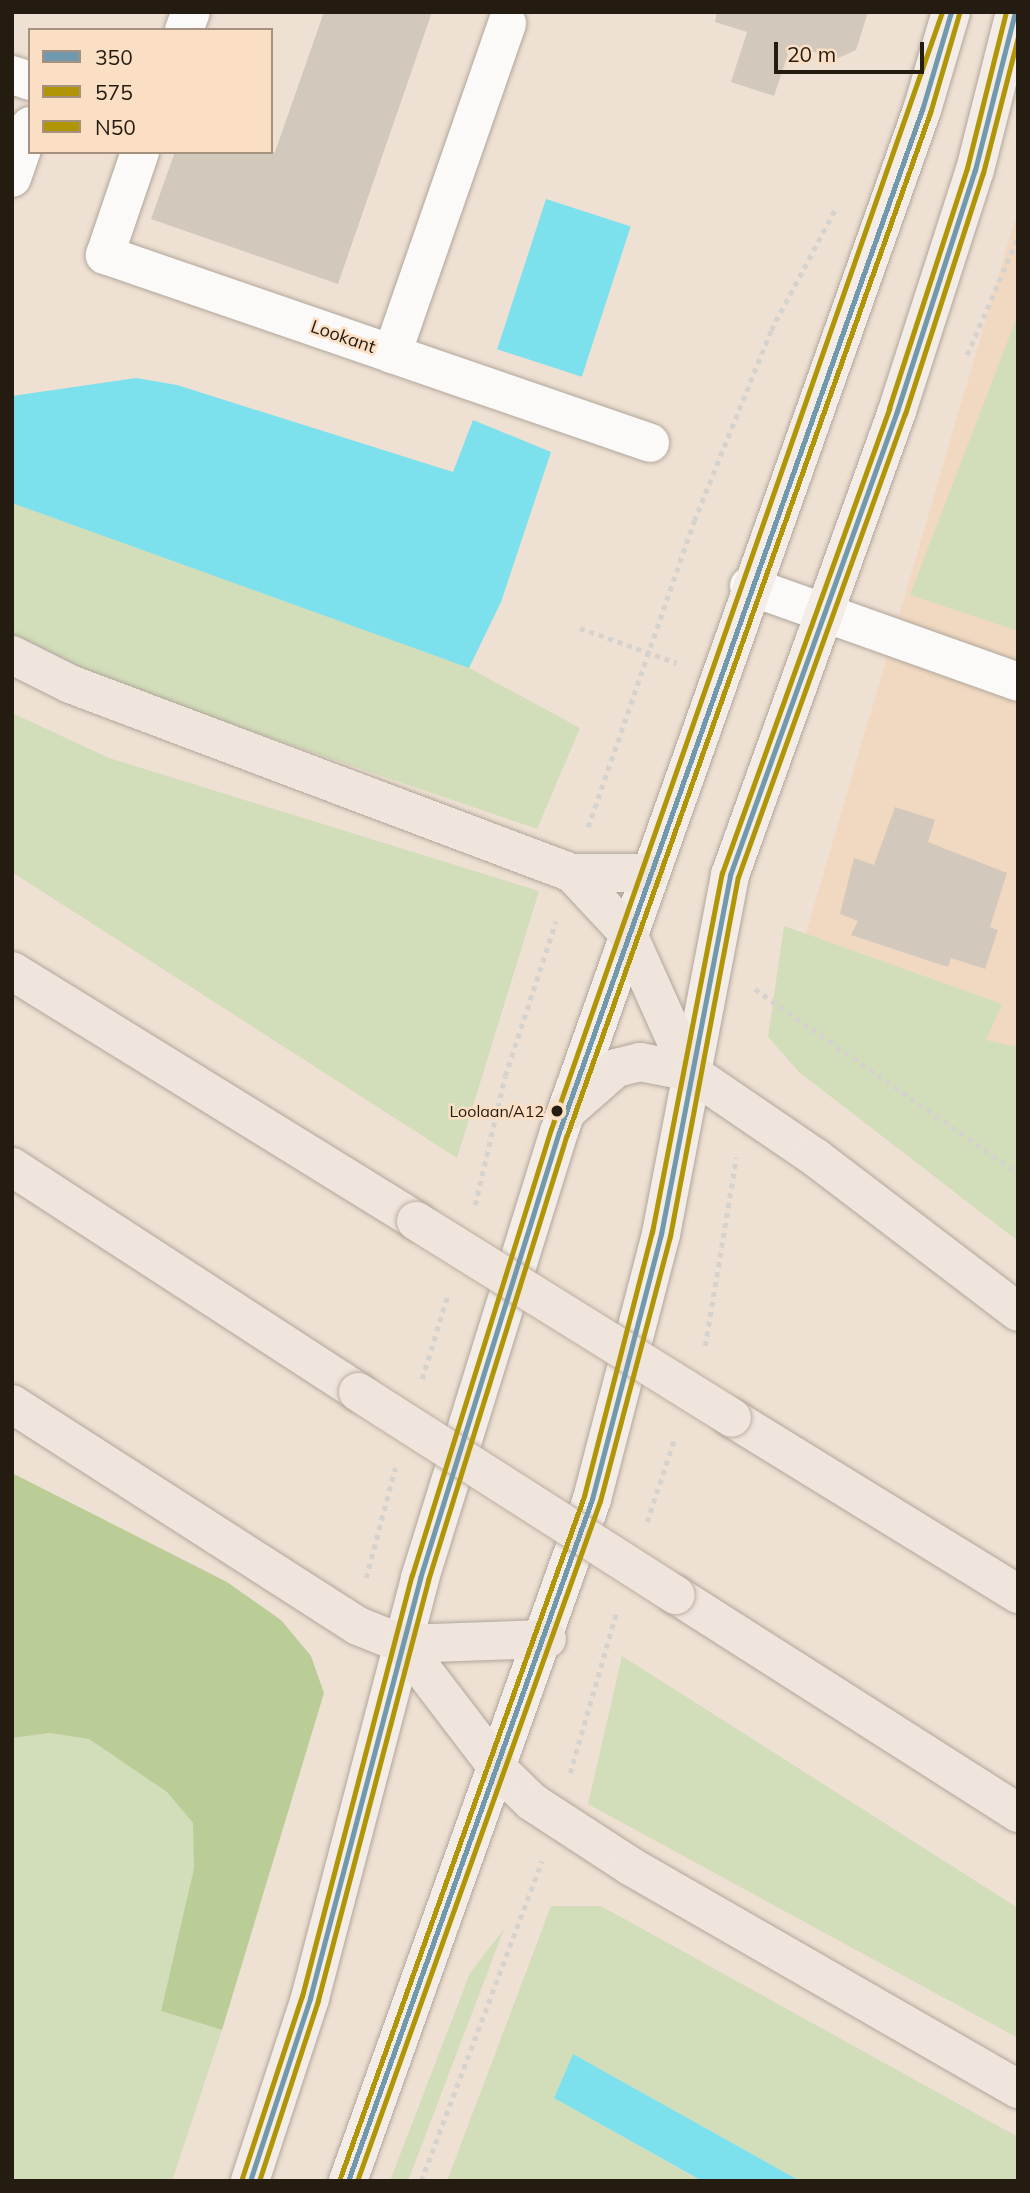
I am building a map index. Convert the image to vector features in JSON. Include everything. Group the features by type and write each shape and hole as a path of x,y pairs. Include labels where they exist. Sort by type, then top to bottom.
{"highway":[{"path":"12,655 70,684 572,873 646,873"},
{"path":"572,873 627,932 690,1072"},
{"path":"12,971 1018,1594"},
{"path":"566,1112 617,1068 667,1064 690,1072 816,1158 1018,1312"},
{"path":"12,1167 358,1392 1018,1813"},
{"path":"12,1404 346,1619 403,1644 547,1639"},
{"path":"403,1644 500,1771 532,1802 630,1866 1018,2089"}],"main road":[{"path":"250,2181 310,1998 403,1644 566,1112 646,873 922,110 951,12"},
{"path":"348,2181 547,1639 618,1415 662,1234 690,1072 730,875 931,307 1015,12"}],"lane":[{"name":"Lookant","path":"139,154 105,256 392,354 507,23"},
{"path":"12,178 28,132"},
{"path":"392,354 650,443"},
{"path":"749,586 1018,682"}],"path":[{"path":"965,359 1018,237"},
{"path":"580,628 649,653"},
{"path":"748,985 1018,1173"}],"shaded area":[{"path":"1018,209 1018,1146 790,988"}],"green space":[{"path":"1018,314 1018,631 910,595"},
{"path":"12,503 469,668 580,728 537,829 113,684 12,641"},
{"path":"12,713 109,758 539,891 457,1158 12,872"},
{"path":"784,926 1002,1004 986,1040 1018,1047 1018,1241 799,1072 768,1037"},
{"path":"12,1473 227,1582 281,1620 311,1656 324,1693 222,2030 161,2011 194,1868 193,1823 167,1792 89,1739 50,1733 12,1738"},
{"path":"622,1656 1018,1908 1018,2038 588,1804"},
{"path":"50,1733 89,1738 167,1792 194,1823 194,1868 161,2011 222,2030 172,2181 12,2181 12,1738"},
{"path":"551,1906 601,1906 1018,2137 1018,2181 800,2181 573,2054 554,2098 701,2181 447,2181"},
{"path":"504,1929 408,2181 390,2181 470,1973"}],"water":[{"path":"546,199 631,227 582,377 497,349"},
{"path":"136,378 177,385 453,472 473,420 551,452 501,602 469,668 12,503 12,396"},
{"path":"573,2054 800,2181 702,2181 554,2098"}],"building":[{"path":"324,12 432,12 338,284 151,219 174,154 275,152"},
{"path":"717,12 868,12 856,50 836,59 791,45 774,96 731,82 747,32 715,22"},
{"path":"895,807 935,820 928,842 1007,873 990,927 998,930 985,969 951,958 948,967 851,935 858,921 840,914 854,858 874,865"}],"transit line":[{"name":"N50","path":"242,2178 302,1996 412,1575 551,1129 942,12"},
{"name":"350","path":"250,2181 310,1998 420,1578 559,1132 922,110 951,12"},
{"name":"N50","path":"340,2178 584,1496 652,1232 722,873 889,408 967,168 1006,12"},
{"name":"350","path":"348,2181 592,1499 661,1234 730,875 897,411 975,170 1015,12"},
{"name":"575","path":"259,2181 318,2000 428,1580 567,1135 930,113 959,14"},
{"name":"575","path":"357,2181 600,1501 670,1236 738,877 905,414 983,173 1018,37"}],"place":[{"name":"Loolaan/A12","path":"557,1111"}]}
